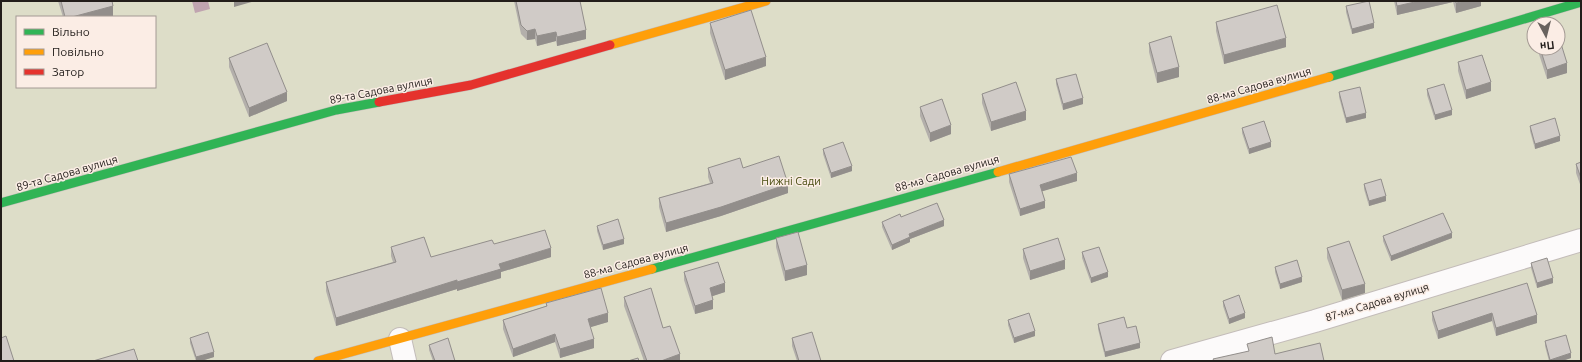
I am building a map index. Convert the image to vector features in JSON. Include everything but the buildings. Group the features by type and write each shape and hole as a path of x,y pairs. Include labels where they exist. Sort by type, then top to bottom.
{"street":[{"name":"89-та Садова вулиця","path":"1,204 336,110 471,85 766,1"},
{"name":"88-ма Садова вулиця","path":"318,361 687,260 1381,63 1581,2"},
{"name":"87-ма Садова вулиця","path":"1172,361 1315,321 1581,240"},
{"path":"400,339 405,361"}],"green space":[{"name":"Нижні Сади","path":"1,1 1581,1 1581,361 1,361"}],"shaded area":[{"path":"192,1 208,1 210,9 195,13"}],"traffic: fast":[{"path":"1329,77 1581,2"},
{"path":"1,203 336,110 379,102"},
{"path":"652,269 998,172"}],"traffic: slow":[{"path":"610,45 766,1"},
{"path":"998,172 1329,77"},
{"path":"318,361 652,269"}],"traffic: jam":[{"path":"379,102 471,85 610,45"}]}
